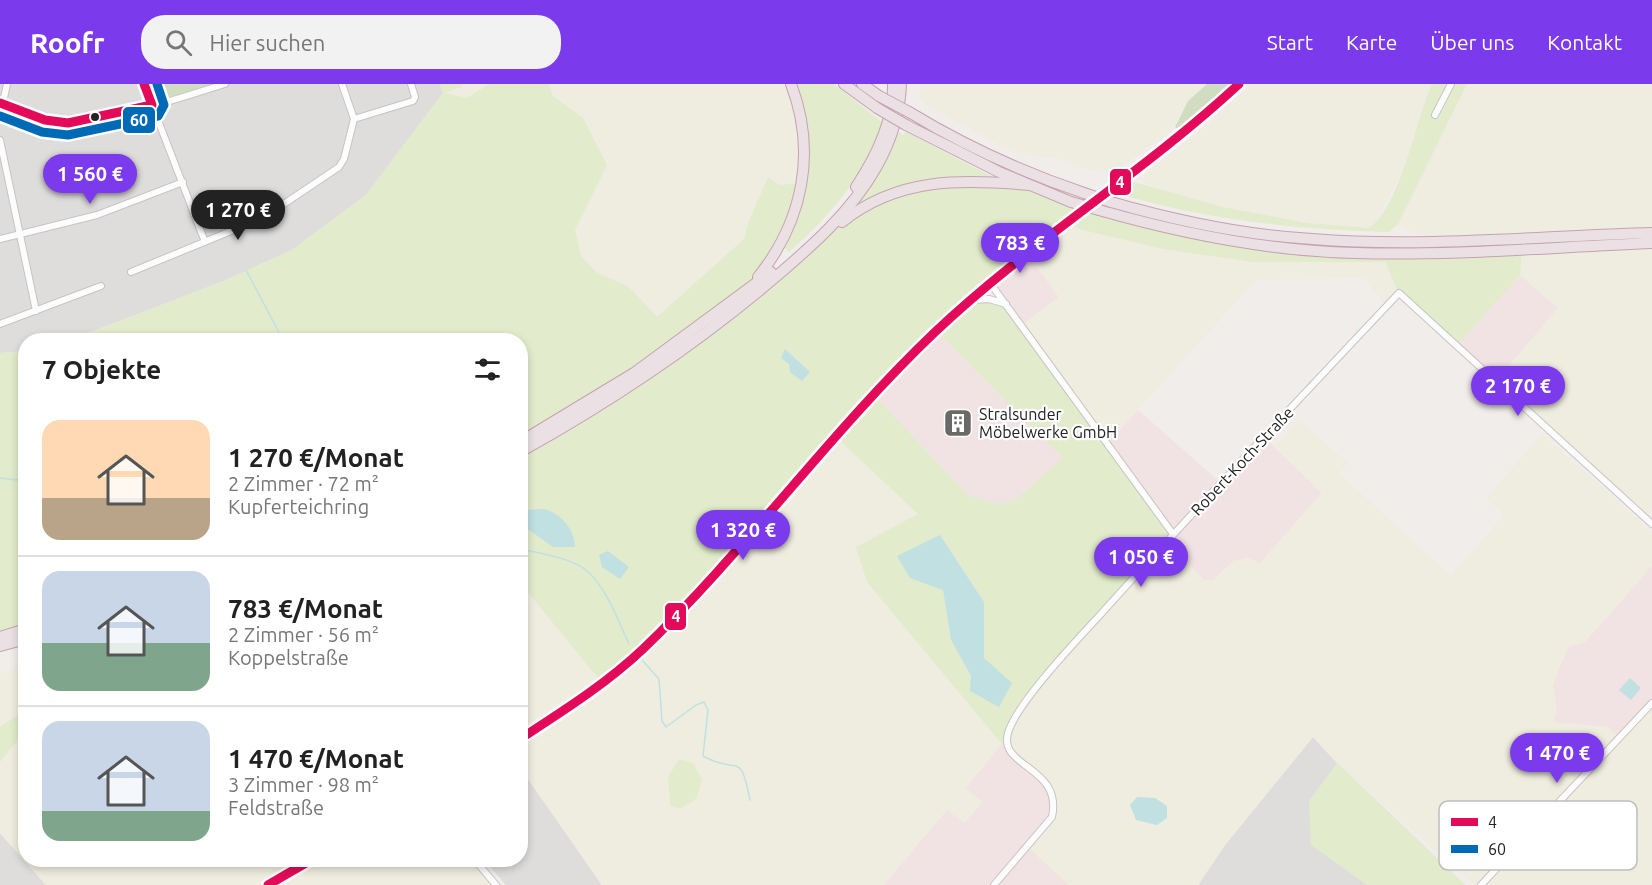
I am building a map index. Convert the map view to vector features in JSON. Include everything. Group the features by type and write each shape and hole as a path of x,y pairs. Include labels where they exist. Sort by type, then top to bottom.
{"highway":[{"path":"748,289 782,244 800,197 805,140 791,84"},
{"path":"844,84 877,108 906,125 958,153 1030,185 1071,202 1199,235 1316,251 1422,253 1652,243"},
{"path":"862,84 945,134 1003,162 1111,202 1224,229 1347,242 1469,242 1652,233"},
{"path":"528,437 634,373 748,289 812,236 857,185 878,148 890,110 893,84"},
{"path":"802,254 851,204 876,168 898,114 902,84"},
{"path":"528,447 612,398 679,353 856,211 885,196 911,187 959,180 1030,185"},
{"path":"0,637 18,631"},
{"path":"0,646 18,641"}],"street":[{"path":"0,117 7,84"},
{"path":"144,84 205,242"},
{"path":"1,104 45,120 68,123 152,105 225,84"},
{"path":"131,272 263,218 339,167 344,159 354,119 342,84"},
{"path":"354,119 413,101 415,97 411,84"},
{"path":"528,734 592,691 642,650 696,594 873,394 970,300 1034,246 1197,123 1239,84"},
{"path":"1435,115 1450,84"},
{"path":"0,140 36,310"},
{"path":"0,239 97,216 183,182"},
{"path":"990,283 1173,534"},
{"path":"0,324 101,286"},
{"name":"Robert-Koch-Straße","path":"994,885 1052,817 1055,806 1051,787 1013,756 1007,736 1012,721 1068,651 1173,534 1399,294 1652,524"},
{"path":"970,300 989,299 1007,304"},
{"path":"1560,801 1652,703"},
{"path":"268,885 299,867"},
{"path":"481,867 496,885"},
{"path":"1481,885 1495,870"}],"shaded area":[{"path":"0,84 440,84 443,93 366,195 292,250 221,282 88,333 18,333 18,352 0,353"},
{"path":"461,84 489,84 467,98 443,93 462,87"},
{"path":"549,84 791,84 794,93 803,183 780,185 769,177 748,223 744,239 657,317 629,287 595,272 581,256 575,230 607,165 583,118 553,96"},
{"path":"920,84 1207,84 1188,101 1171,131 1118,169 1108,172 1077,167 1061,159 1029,156 1004,147 924,104 920,98"},
{"path":"1249,84 1432,84 1409,158 1374,225 1362,228 1307,223 1203,203 1145,184 1143,178 1148,170 1201,130"},
{"path":"1467,84 1652,84 1652,233 1469,241 1414,233 1398,224"},
{"path":"1062,225 1163,249 1253,262 1385,262 1399,293 1387,307 1364,278 1256,280 1106,445 1022,325 1059,297 1026,253"},
{"path":"1652,243 1652,510 1645,518 1496,381 1558,308 1520,275 1522,249"},
{"path":"1026,253 1059,297 1022,325 990,283"},
{"path":"1520,275 1558,308 1496,381 1457,346"},
{"path":"936,331 1062,458 1016,499 1000,504 968,495 873,394"},
{"path":"1138,410 1221,483 1264,437 1322,493 1260,563 1233,561 1213,581 1204,580 1175,550 1173,534 1106,445"},
{"path":"1299,420 1348,463 1339,473 1451,576 1504,515 1486,498 1542,434 1652,532 1652,566 1585,642 1568,647 1553,685 1557,712 1553,722 1609,727 1618,737 1652,703 1652,885 1486,885 1498,870 1637,870 1637,801 1439,801 1439,854 1337,763 1313,737 1225,845 1198,885 1069,885 1027,846 1052,817 1054,797 1009,747 1012,721 1039,685 1173,534 1176,550 1204,580 1213,580 1233,561 1247,557 1260,563 1322,493 1275,446"},
{"path":"835,435 918,514 856,547 867,582 1002,744 966,788 982,802 964,823 947,810 884,885 602,885 528,779 528,594 602,683"},
{"path":"1652,566 1652,703 1617,737 1553,722 1557,712 1553,685 1568,646 1585,642"},
{"path":"18,668 18,853 0,833 0,674"},
{"path":"1007,736 1051,787 1052,817 1027,846 1069,885 884,885 947,809 964,823 982,802 965,788"},
{"path":"1313,737 1337,763 1439,860 1439,870 1449,870 1465,885 1198,885 1225,845"},
{"path":"528,779 602,885 506,885 490,867 528,867"},
{"path":"0,833 18,853 18,867 30,867 46,885 0,885"},
{"path":"30,867 299,867 268,885 46,885"},
{"path":"306,867 481,867 496,885 287,885"},
{"path":"1457,870 1490,870 1474,885"}],"green space":[{"path":"144,84 215,84 152,105"},
{"path":"440,84 461,84 462,87 444,93 467,98 489,84 549,84 553,96 583,118 607,165 575,230 581,256 596,272 629,287 657,317 744,239 748,223 768,177 780,185 803,183 795,215 748,289 674,346 528,437 528,333 88,333 221,282 292,250 366,195 443,93"},
{"path":"793,84 834,84 883,123 866,160 845,194 789,252 783,246 806,175"},
{"path":"1207,84 1231,84 1179,129 1175,127 1188,101"},
{"path":"1432,84 1467,84 1398,224 1389,232 1284,225 1215,216 1147,202 1113,192 1130,181 1223,207 1307,223 1368,228 1379,219 1398,184"},
{"path":"894,130 904,135 906,132 993,177 992,179 972,177 935,180 883,195 848,210"},
{"path":"1030,185 1130,219 1316,251 1522,249 1520,275 1457,346 1399,293 1385,262 1253,262 1163,249 1062,225 971,299 989,299 1007,305 1173,534 1068,651 1012,721 1002,744 867,582 856,547 918,514 835,436 696,594 602,683 528,593 528,448 556,432 845,219 911,187","holes":["936,331 1062,458 1016,499 1000,504 968,495 873,394","940,535 984,602 984,658 971,676 951,640 943,590"]},
{"path":"18,352 18,625 0,631 0,353"},
{"path":"18,715 18,740 0,762 0,727"},
{"path":"679,759 693,763 702,780 696,799 680,809 670,805 668,777"},
{"path":"1337,763 1439,860 1439,870 1449,870 1465,885 1367,885 1311,845 1309,801"}],"water":[{"path":"785,349 810,372 802,381 790,372 789,364 781,358"},
{"path":"545,509 553,512 570,530 575,547 553,547 528,529 528,510"},
{"path":"940,535 984,602 984,658 1012,683 999,707 970,691 971,676 951,640 943,590 910,578 897,556"},
{"path":"608,551 629,567 620,579 602,567 599,555"},
{"path":"1630,678 1641,688 1631,700 1619,690"},
{"path":"1137,797 1155,798 1167,806 1167,818 1157,825 1136,820 1130,805"}],"waterway":[{"path":"246,270 279,333"},
{"path":"0,478 18,480"},
{"path":"528,551 565,559 587,571 606,596 629,644"},
{"path":"642,660 659,679 662,721 666,727 696,705 704,702 708,710 703,756 715,762 740,768 747,784 750,800"}],"transit line":[{"name":"4","path":"0,103 45,120 68,123 152,105 144,84"},
{"name":"60","path":"0,116 42,132 68,135 158,116 164,105 157,84"},
{"name":"4","path":"528,734 599,685 643,649 718,571 860,409 935,332 971,299 1164,148 1239,84"},
{"name":"4","path":"268,885 299,867"}],"place":[{"name":"Stralsunder Möbelwerke GmbH","path":"958,423"}]}
